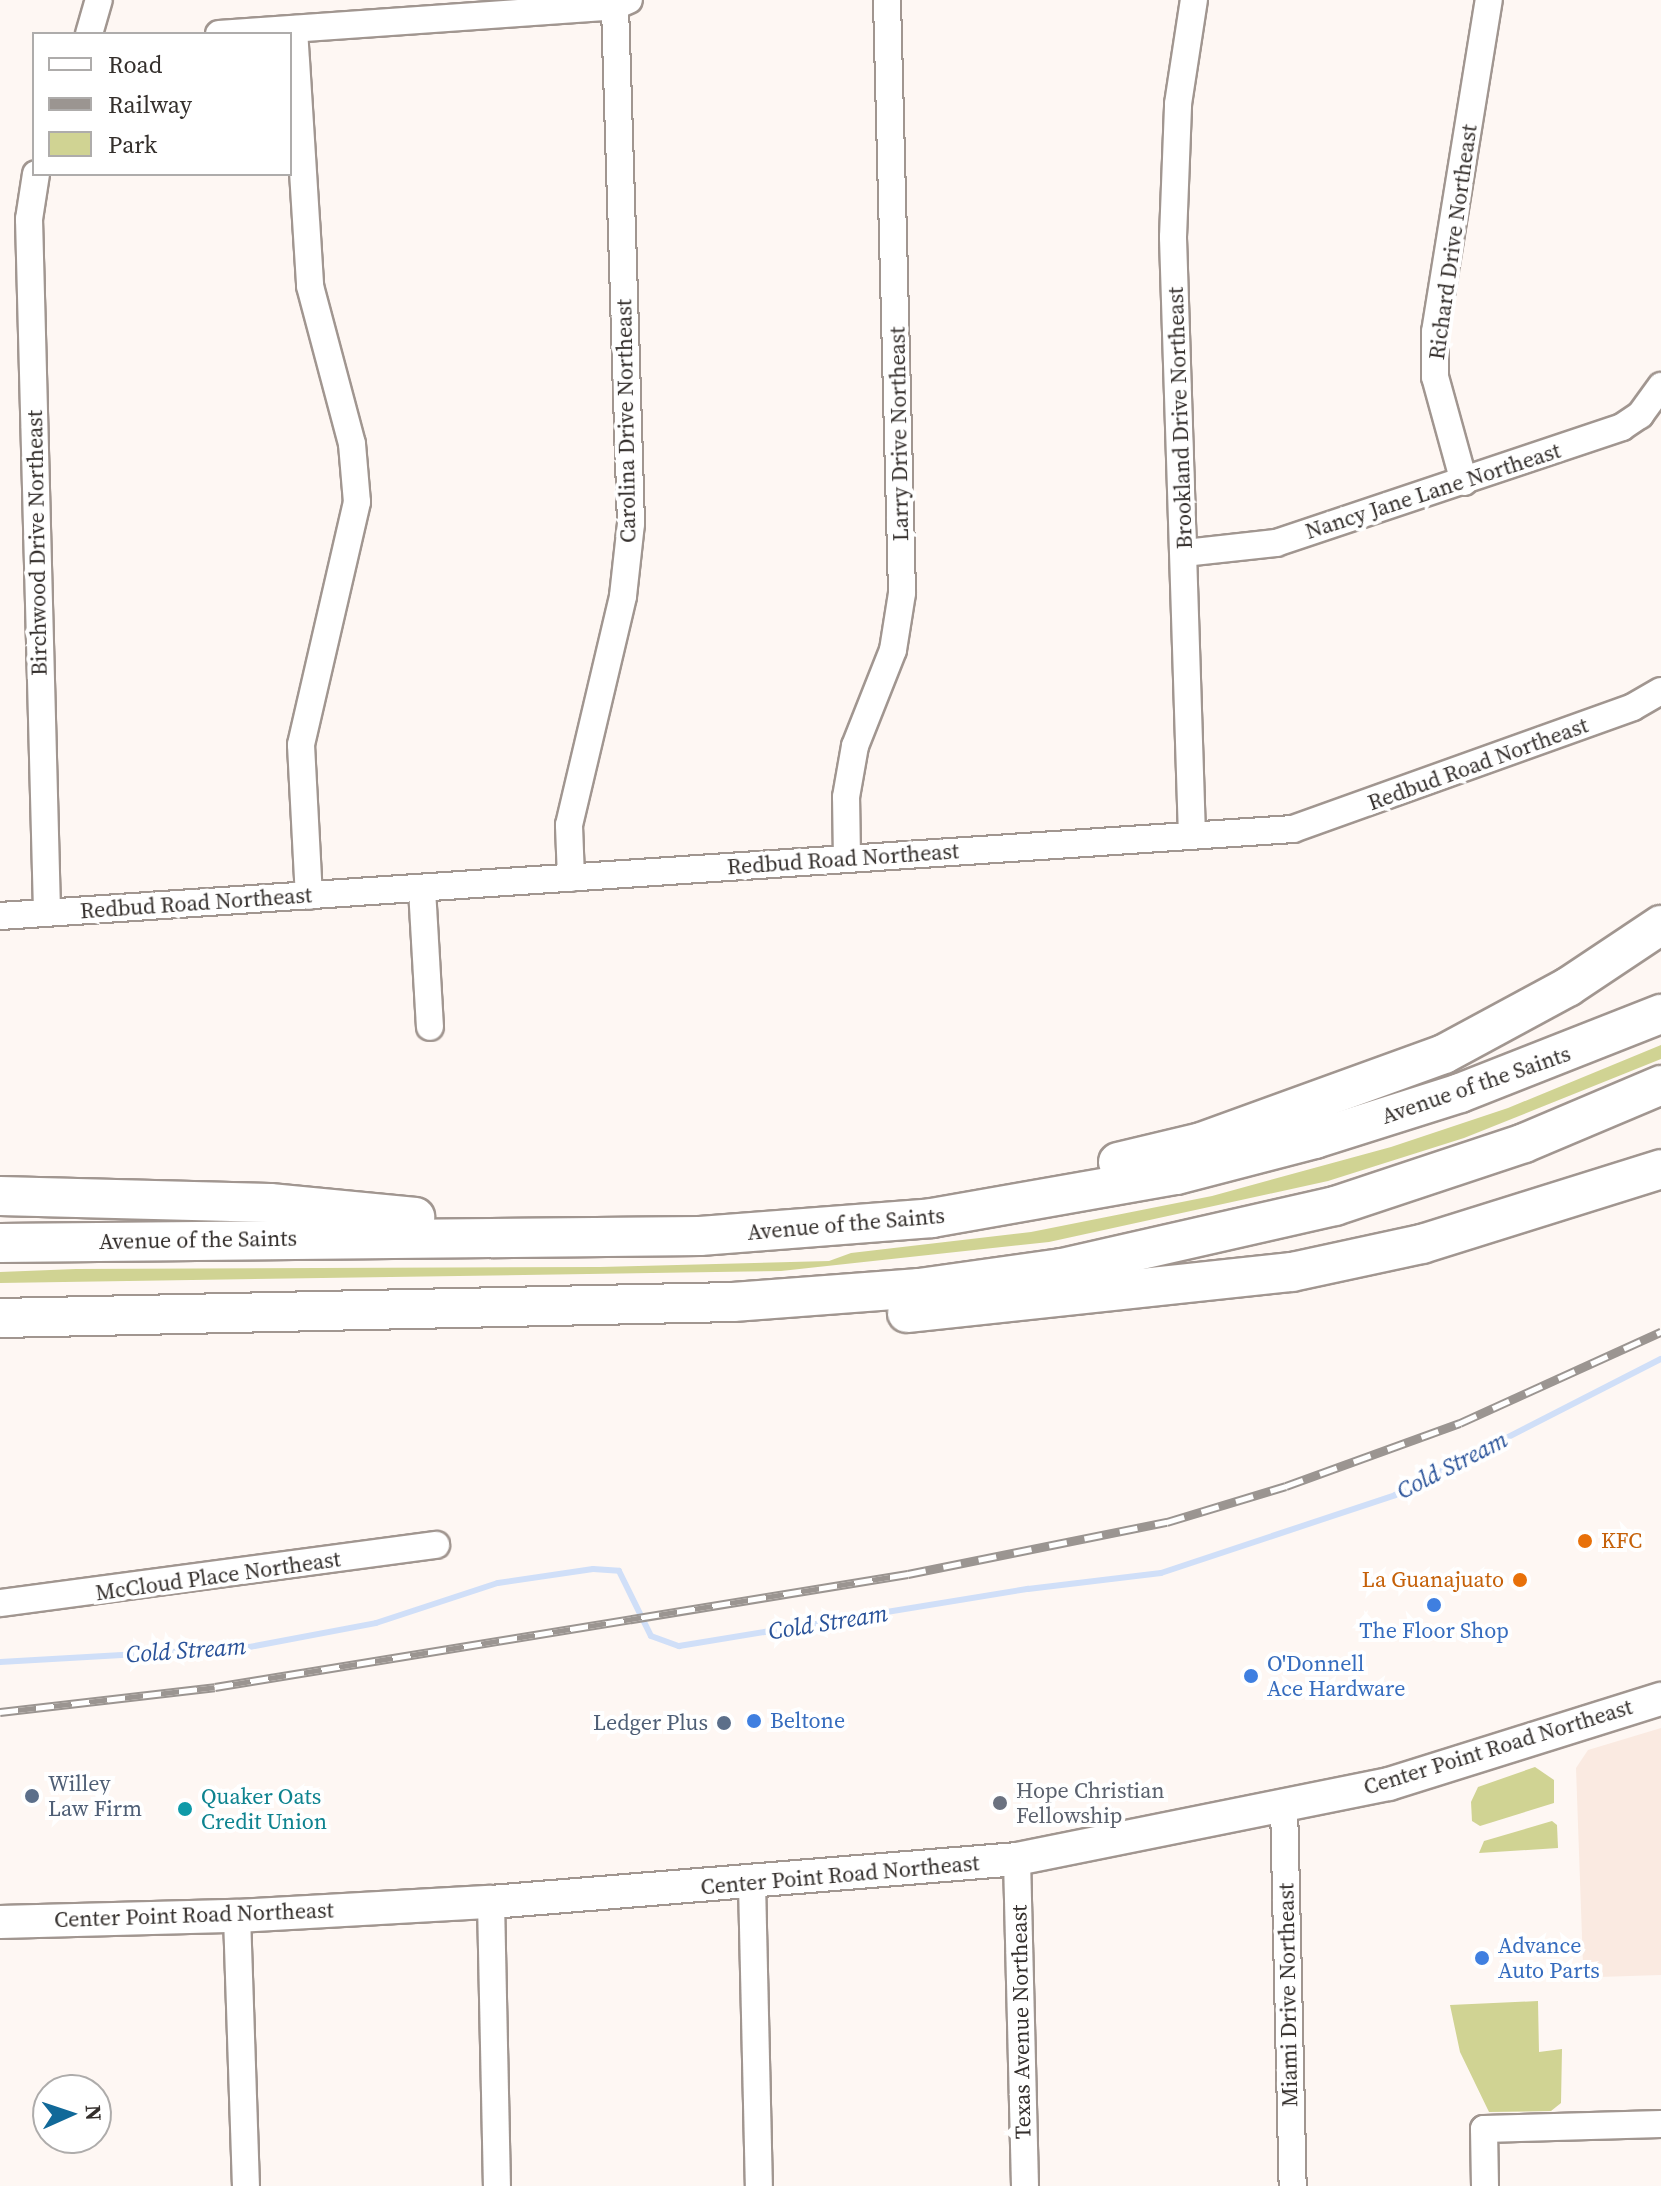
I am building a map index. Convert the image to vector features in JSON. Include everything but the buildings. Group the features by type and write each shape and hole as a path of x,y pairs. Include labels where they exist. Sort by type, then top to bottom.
{"highway":[{"path":"932,1218 1040,1181 1201,1142 1444,1054 1568,987 1661,925"},
{"name":"Avenue of the Saints","path":"0,1243 700,1236 932,1218 1075,1196 1300,1143 1460,1093 1661,1014"},
{"path":"9,1319 733,1302 919,1288 1161,1248 1335,1206 1524,1143 1661,1085"},
{"path":"733,1302 859,1316 1227,1282 1422,1244 1661,1169"},
{"path":"0,1196 270,1203 412,1217 512,1237"}],"main road":[{"name":"Center Point Road Northeast","path":"0,1922 237,1916 491,1902 1017,1859 1389,1784 1661,1699"}],"street":[{"path":"90,32 99,0"},
{"name":"Larry Drive Northeast","path":"847,859 846,797 855,746 893,650 902,593 887,0"},
{"name":"Brookland Drive Northeast","path":"1192,836 1173,237 1178,104 1194,0"},
{"name":"Richard Drive Northeast","path":"1464,482 1435,377 1435,332 1489,0"},
{"path":"249,32 622,3"},
{"name":"Carolina Drive Northeast","path":"571,878 569,825 623,596 631,524 622,3"},
{"path":"294,29 310,286 352,444 357,502 301,745 309,896"},
{"name":"Birchwood Drive Northeast","path":"36,176 29,219 47,913"},
{"name":"Nancy Jane Lane Northeast","path":"1185,553 1276,543 1622,427 1640,415 1661,386"},
{"name":"Redbud Road Northeast","path":"0,916 1293,829 1329,819 1633,707 1661,691"},
{"path":"422,889 430,1027"},
{"name":"McCloud Place Northeast","path":"0,1603 436,1545"},
{"name":"Miami Drive Northeast","path":"1284,1804 1293,2186"},
{"name":"Texas Avenue Northeast","path":"1017,1859 1025,2186"},
{"path":"752,1883 759,2186"},
{"path":"491,1902 497,2186"},
{"path":"237,1916 246,2186"},
{"path":"1485,2186 1484,2129 1661,2124"}],"shaded area":[{"path":"1661,1728 1661,1975 1599,1977 1583,1965 1576,1768 1588,1750"}],"green space":[{"path":"1661,1045 1661,1059 1464,1138 1328,1181 1049,1242 781,1271 0,1283 0,1272 76,1269 600,1267 829,1261 851,1253 1031,1232 1212,1196 1391,1147 1508,1108"},
{"path":"1535,1767 1554,1780 1554,1803 1480,1826 1472,1821 1471,1802 1478,1787"},
{"path":"1552,1821 1557,1825 1558,1848 1479,1853 1484,1841"},
{"path":"1538,2001 1539,2052 1562,2049 1561,2103 1551,2111 1489,2112 1460,2052 1450,2005"}],"waterway":[{"name":"Cold Stream","path":"0,1662 244,1648 376,1623 498,1583 593,1569 619,1571 651,1636 679,1646 1028,1589 1161,1573 1395,1495 1661,1359"}],"railway":[{"path":"0,1712 215,1687 908,1574 1167,1522 1286,1486 1460,1423 1661,1332"}],"place":[{"name":"KFC","path":"1585,1541"},
{"name":"La Guanajuato","path":"1520,1580"},
{"name":"The Floor Shop","path":"1434,1605"},
{"name":"O'Donnell Ace Hardware","path":"1251,1676"},
{"name":"Beltone","path":"754,1721"},
{"name":"Ledger Plus","path":"724,1723"},
{"name":"Willey Law Firm","path":"32,1796"},
{"name":"Hope Christian Fellowship","path":"1000,1803"},
{"name":"Quaker Oats Credit Union","path":"185,1809"},
{"name":"Advance Auto Parts","path":"1482,1958"}]}
